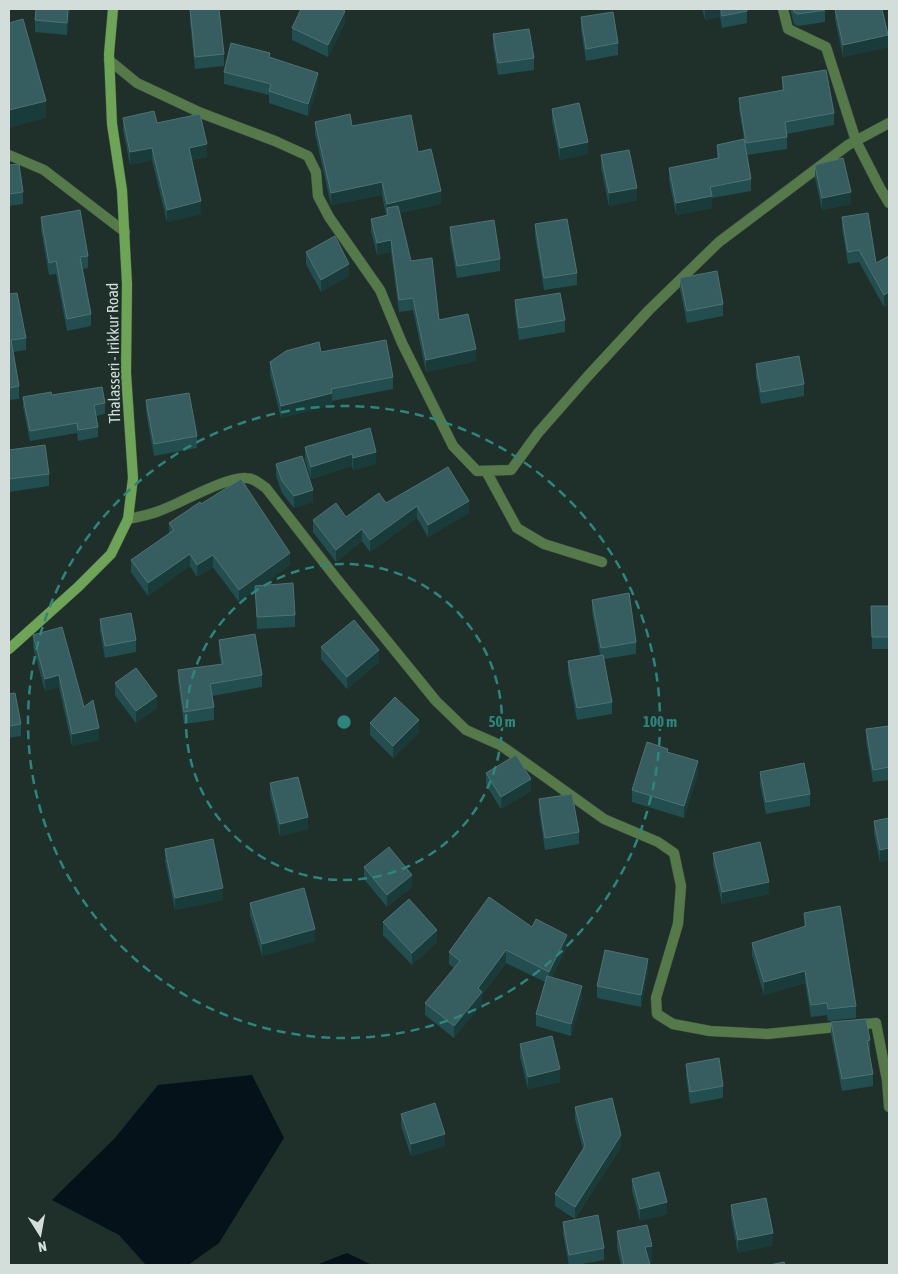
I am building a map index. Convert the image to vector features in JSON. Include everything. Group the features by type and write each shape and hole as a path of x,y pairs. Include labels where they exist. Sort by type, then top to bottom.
{"main road":[{"name":"Thalasseri - Irikkur Road","path":"9,650 111,554 128,520 133,478 126,374 127,284 125,232 122,190 112,124 110,60 113,9"}],"street":[{"path":"783,9 788,29 826,47 856,141 889,203"},
{"path":"110,60 137,83 201,113 275,141 308,156 316,172 318,196 329,217 380,290 406,351 453,446 477,471 512,470 538,433 588,376 649,310 719,242 848,145 889,123"},
{"path":"9,155 44,170 125,232"},
{"path":"486,471 516,528 544,544 602,562"},
{"path":"128,520 158,512 222,483 237,479 254,480 266,488 336,578 452,719 466,730 500,745 604,819 658,842 674,853 681,886 678,924 656,998 657,1014 673,1024 710,1031 768,1034 876,1023 887,1080 889,1107"}],"shaded area":[{"path":"252,1075 284,1138 219,1243 188,1265 146,1265 119,1235 52,1200 115,1138 158,1085"},
{"path":"347,1253 372,1265 316,1265"}],"building":[{"path":"36,9 68,9 67,23 35,20"},
{"path":"190,9 219,9 224,54 195,57"},
{"path":"301,9 341,9 345,11 328,45 292,28"},
{"path":"721,9 747,9 747,11 722,16"},
{"path":"793,9 825,9 825,10 798,14"},
{"path":"835,9 882,9 888,35 843,45"},
{"path":"613,12 618,43 586,49 581,17"},
{"path":"23,19 46,101 9,110 9,23"},
{"path":"529,29 534,58 498,63 493,34"},
{"path":"231,43 270,53 269,57 318,73 308,104 269,91 271,84 224,72"},
{"path":"826,70 834,113 785,122 787,137 746,143 739,98 784,90 782,77"},
{"path":"579,103 588,142 560,148 552,109"},
{"path":"154,111 157,123 200,114 207,144 189,148 201,201 167,210 152,148 130,152 123,118"},
{"path":"350,114 352,126 411,115 418,152 431,149 441,191 387,204 382,182 331,193 315,122"},
{"path":"744,139 751,179 710,187 712,196 676,203 669,168 719,158 717,145"},
{"path":"629,150 637,188 609,193 601,155"},
{"path":"843,158 851,192 822,198 815,166"},
{"path":"19,164 23,192 9,194 9,165"},
{"path":"398,206 411,261 432,258 439,320 468,314 476,349 426,360 413,298 399,300 391,240 377,243 371,219 388,215 387,208"},
{"path":"80,210 88,256 80,257 91,314 67,319 56,261 49,263 41,217"},
{"path":"868,213 876,263 889,256 889,292 884,295 859,250 848,252 842,217"},
{"path":"567,219 577,273 544,278 535,224"},
{"path":"494,220 500,259 457,266 450,227"},
{"path":"335,236 349,264 321,280 306,252"},
{"path":"717,271 723,304 687,311 680,278"},
{"path":"17,293 26,338 11,340 19,386 9,388 9,294"},
{"path":"560,293 565,320 519,328 515,300"},
{"path":"386,340 393,377 331,389 332,393 281,406 270,362 286,351 319,342 321,352"},
{"path":"799,356 804,384 761,392 756,364"},
{"path":"102,387 105,403 94,405 98,427 78,430 77,423 30,431 23,397 51,392 52,395"},
{"path":"189,393 197,436 154,444 146,400"},
{"path":"370,428 376,452 353,458 352,454 311,467 305,447"},
{"path":"45,445 49,474 9,479 9,450"},
{"path":"302,456 313,490 294,496 282,481 276,464"},
{"path":"448,467 469,501 428,525 417,506 370,540 362,529 336,550 313,520 336,503 346,517 379,493 386,503"},
{"path":"241,479 290,553 239,590 213,555 197,565 190,554 148,583 131,560 174,530 169,523 200,502 201,504"},
{"path":"293,583 295,615 257,617 255,586"},
{"path":"629,593 636,642 601,648 592,600"},
{"path":"871,606 889,606 889,637 872,637"},
{"path":"131,613 136,640 105,646 100,619"},
{"path":"354,620 379,650 347,677 321,647"},
{"path":"62,627 84,707 93,700 99,728 72,734 59,675 45,679 33,635"},
{"path":"255,634 262,675 210,684 214,707 184,712 178,670 223,664 219,640"},
{"path":"603,655 612,702 577,708 568,661"},
{"path":"136,668 157,696 136,711 115,683"},
{"path":"15,693 21,724 9,726 9,694"},
{"path":"395,697 419,720 393,746 370,723"},
{"path":"889,726 889,767 873,770 866,729"},
{"path":"647,742 668,749 667,752 698,761 684,806 632,790"},
{"path":"516,755 531,779 501,797 486,773"},
{"path":"804,763 810,794 766,802 760,772"},
{"path":"298,777 308,817 280,824 270,783"},
{"path":"572,794 579,832 545,838 539,799"},
{"path":"889,818 889,848 880,850 874,821"},
{"path":"213,839 223,888 175,898 165,849"},
{"path":"760,842 769,882 722,892 713,853"},
{"path":"389,847 412,875 387,895 364,867"},
{"path":"304,888 315,929 262,944 250,903"},
{"path":"489,897 532,927 536,919 567,935 549,972 506,950 478,988 482,992 454,1026 425,1003 460,961 449,952"},
{"path":"409,899 437,930 412,953 383,922"},
{"path":"840,906 856,1006 828,1009 827,1003 811,1005 805,971 764,982 752,943 806,926 804,913"},
{"path":"605,950 648,959 641,995 597,986"},
{"path":"547,976 582,986 571,1024 536,1014"},
{"path":"866,1019 870,1040 867,1041 873,1074 842,1079 831,1022"},
{"path":"552,1036 560,1069 528,1077 520,1044"},
{"path":"719,1058 723,1086 690,1092 686,1064"},
{"path":"612,1098 621,1135 575,1207 555,1194 585,1146 575,1107"},
{"path":"435,1103 445,1134 411,1144 401,1114"},
{"path":"659,1172 667,1202 640,1209 632,1179"},
{"path":"766,1198 773,1233 738,1240 731,1205"},
{"path":"598,1215 604,1248 569,1255 563,1222"},
{"path":"647,1225 652,1246 645,1247 650,1265 624,1265 617,1231"},
{"path":"784,1262 785,1265 770,1265"}]}
